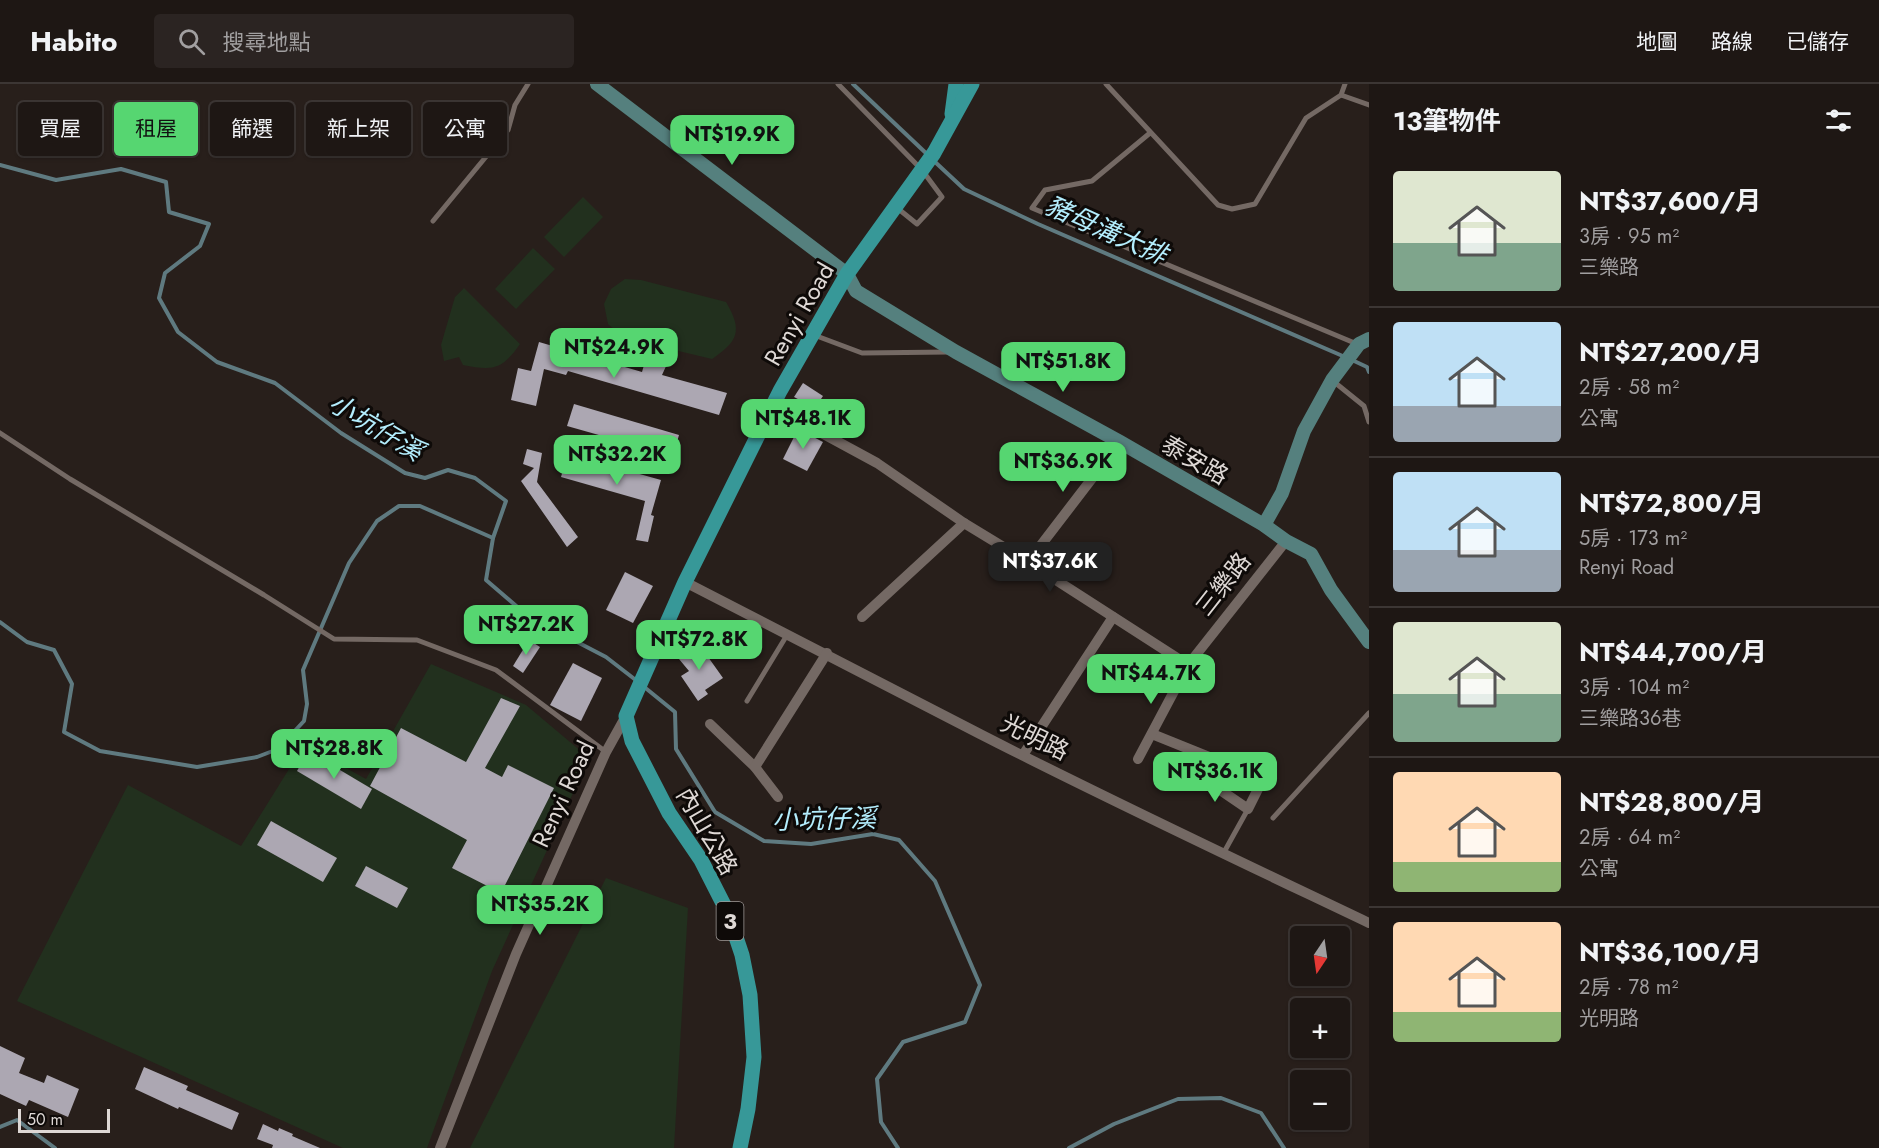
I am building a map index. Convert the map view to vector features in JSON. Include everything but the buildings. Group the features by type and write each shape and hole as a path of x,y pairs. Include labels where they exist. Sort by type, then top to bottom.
{"main road":[{"path":"951,122 956,84"},
{"path":"951,122 972,84"},
{"name":"Renyi Road","path":"626,717 685,582 772,406 847,274 934,153 951,122"},
{"name":"內山公路","path":"626,717 633,741 669,813 701,860 728,913 742,955 750,994 754,1057 748,1109 740,1148"}],"street":[{"name":"泰安路","path":"597,84 847,274 856,291 956,352 1120,442 1311,554 1331,590 1369,642"},
{"name":"三樂路","path":"1264,525 1282,493 1305,431 1334,377 1361,344"},
{"path":"772,406 877,463 964,523 1188,665"},
{"path":"1028,562 1120,442"},
{"path":"862,617 964,523"},
{"name":"三樂路","path":"1138,759 1188,665 1286,541"},
{"name":"光明路","path":"685,582 1023,755 1369,923"},
{"path":"1023,755 1113,617"},
{"path":"755,767 827,653"},
{"name":"Renyi Road","path":"440,1148 516,954 606,752 626,717"},
{"path":"710,724 755,767 778,797"},
{"path":"1152,734 1209,757 1207,780 1248,810 1267,771"}],"lane":[{"path":"433,221 507,130 515,105 528,84"},
{"path":"838,84 922,170 942,197 918,224 895,207"},
{"path":"1106,84 1218,205 1232,209 1255,204 1306,118 1341,95 1345,84"},
{"path":"1341,95 1369,105"},
{"path":"1150,133 1092,181 1045,190 1032,208 1361,344"},
{"path":"812,334 862,353 956,352"},
{"path":"1334,377 1364,406 1369,422"},
{"path":"0,433 69,479 334,639 417,640 495,670 606,752"},
{"path":"747,702 788,633"},
{"path":"1273,818 1369,713"},
{"path":"1223,854 1248,810"}],"green space":[{"path":"583,197 603,217 564,257 544,237"},
{"path":"533,248 555,269 516,309 495,289"},
{"path":"625,279 641,280 726,302 735,321 735,335 732,341 712,359 624,338 608,324 604,304 611,289"},
{"path":"464,288 520,344 502,364 482,368 463,365 459,357 444,361 441,345 455,297"},
{"path":"431,664 526,705 589,758 492,971 427,1148 343,1148 17,1001 128,785 241,846 304,745 366,779"},
{"path":"606,878 688,908 674,1148 470,1148"}],"waterway":[{"name":"豬母溝大排","path":"853,84 929,156"},
{"name":"豬母溝大排","path":"934,161 964,189 1038,224 1345,357"},
{"name":"小坑仔溪","path":"0,165 56,180 121,169 166,182 169,212 209,224 200,246 165,273 159,298 178,332 217,362 275,383 341,433 405,473 425,478 448,470 475,478 506,501 493,538 486,580 529,617 606,657 637,681"},
{"name":"豬母溝大排","path":"1352,360 1367,367 1369,372"},
{"path":"0,622 27,642 54,650 72,684 64,732 100,751 197,767 257,757 278,749 304,721 307,704 303,670 349,563 377,521 399,506 420,506 493,538"},
{"name":"小坑仔溪","path":"643,686 675,712 676,749 715,812 764,841 811,844 873,834 899,840 935,881 980,985 965,1022 903,1042 877,1079 881,1122 898,1148"},
{"name":"小坑仔溪","path":"1069,1148 1114,1124 1178,1099 1221,1098 1261,1113 1284,1148"},
{"path":"0,1127 17,1120 55,1148"}]}
